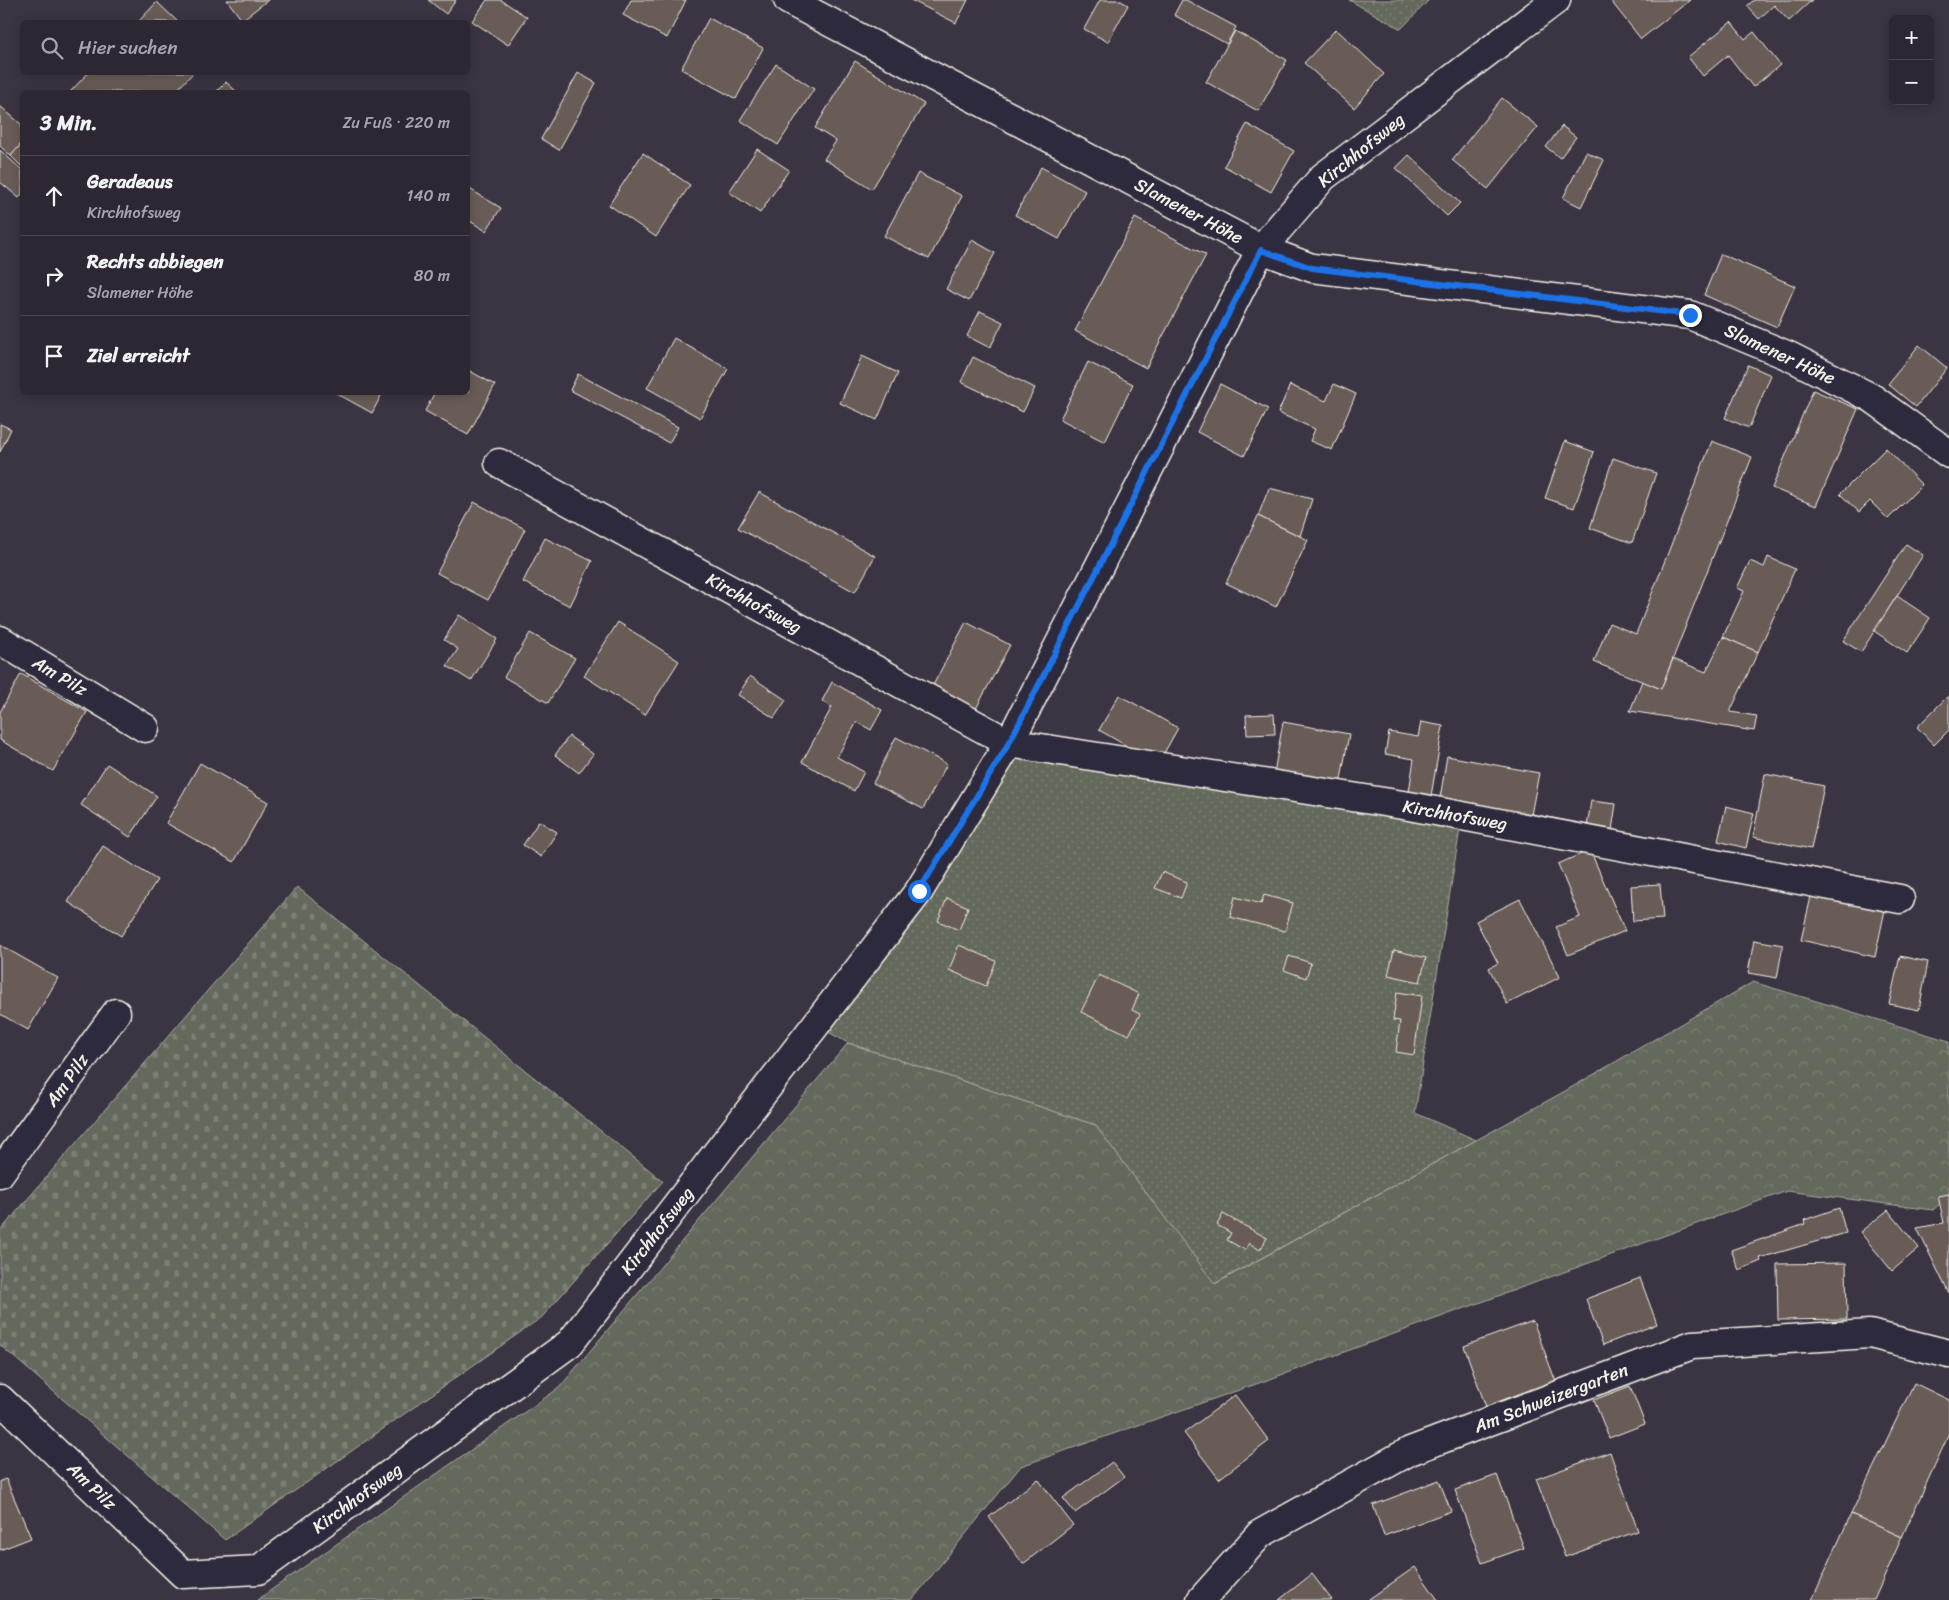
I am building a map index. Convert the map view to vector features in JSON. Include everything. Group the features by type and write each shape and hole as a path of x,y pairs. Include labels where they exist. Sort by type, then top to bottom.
{"street":[{"name":"Slamener Höhe","path":"788,0 1261,250 1312,268 1690,315 1789,356 1872,398 1949,454"},
{"name":"Kirchhofsweg","path":"183,1574 258,1570 570,1343 919,891 1009,743 1261,250 1322,177 1556,0"},
{"name":"Kirchhofsweg","path":"499,463 1009,743 1408,806 1900,898"},
{"name":"Am Pilz","path":"0,640 145,728"},
{"name":"Am Pilz","path":"0,1173 116,1013"},
{"name":"Am Schweizergarten","path":"1201,1600 1260,1534 1410,1451 1692,1345 1870,1334 1949,1354"},
{"name":"Am Pilz","path":"0,1399 183,1574"}],"green space":[{"path":"1349,0 1429,0 1401,29"},
{"path":"1009,743 1462,816 1415,1113 1476,1140 1214,1284 1095,1125 848,1043 816,1025"},
{"path":"297,887 663,1181 542,1317 225,1540 0,1345 0,1231"},
{"path":"1753,982 1949,1041 1949,1196 1933,1210 1787,1191 1259,1383 1021,1466 912,1600 257,1600 559,1388 848,1043 1095,1125 1215,1284 1567,1090"}],"building":[{"path":"227,0 268,0 242,20"},
{"path":"428,0 456,0 446,14"},
{"path":"487,0 501,0 527,17 508,45 472,21"},
{"path":"631,0 686,0 667,38 623,15"},
{"path":"911,0 968,0 956,23"},
{"path":"1100,0 1119,0 1128,5 1108,42 1084,29"},
{"path":"1182,0 1186,0 1236,27 1227,44 1174,15"},
{"path":"1610,0 1690,0 1641,39"},
{"path":"1754,0 1812,0 1789,21 1774,5 1759,19 1747,6"},
{"path":"157,2 176,20 140,20"},
{"path":"709,18 763,48 736,99 681,69"},
{"path":"1731,22 1745,39 1754,32 1780,65 1753,87 1728,55 1703,76 1688,57"},
{"path":"1336,29 1384,74 1354,108 1304,63"},
{"path":"1235,31 1287,60 1258,111 1206,82"},
{"path":"855,61 924,104 872,189 824,159 836,141 815,128"},
{"path":"776,64 814,89 778,145 740,120"},
{"path":"578,73 596,83 559,150 541,139"},
{"path":"86,75 191,75 177,90 72,90"},
{"path":"226,82 235,90 218,90"},
{"path":"1502,98 1538,127 1488,189 1452,160"},
{"path":"0,106 20,123 20,145 11,156 0,146"},
{"path":"1247,124 1294,151 1271,192 1224,166"},
{"path":"1562,126 1576,137 1560,158 1546,147"},
{"path":"20,145 20,165 11,156"},
{"path":"757,149 789,170 760,213 729,192"},
{"path":"0,150 20,168 19,198 0,182"},
{"path":"1586,152 1604,160 1581,207 1563,198"},
{"path":"643,153 690,185 656,237 609,205"},
{"path":"1409,155 1460,203 1447,216 1396,168"},
{"path":"1041,167 1085,191 1059,239 1015,215"},
{"path":"918,173 962,196 929,259 884,236"},
{"path":"470,189 501,208 486,231 470,221"},
{"path":"1135,218 1206,255 1146,368 1075,331"},
{"path":"972,240 995,253 969,301 946,289"},
{"path":"1721,254 1795,286 1777,327 1704,295"},
{"path":"980,311 1003,322 990,348 967,336"},
{"path":"674,338 728,369 700,418 647,388"},
{"path":"1919,345 1947,368 1916,407 1888,384"},
{"path":"862,356 898,373 877,420 840,403"},
{"path":"973,357 1035,388 1023,412 961,382"},
{"path":"1088,362 1133,384 1105,442 1060,419"},
{"path":"1748,365 1771,375 1749,428 1725,418"},
{"path":"470,371 495,385 468,435 425,411 433,395 470,395"},
{"path":"578,374 678,427 669,443 570,390"},
{"path":"1220,384 1268,409 1244,456 1197,432"},
{"path":"1334,384 1356,394 1332,450 1310,441 1315,429 1278,413 1290,385 1326,401"},
{"path":"1813,390 1858,409 1816,506 1772,488"},
{"path":"339,395 381,395 372,413"},
{"path":"0,424 11,429 0,452"},
{"path":"1565,441 1594,452 1574,508 1545,498"},
{"path":"1712,441 1752,457 1661,689 1594,662 1609,623 1636,634"},
{"path":"1886,448 1922,485 1888,519 1870,501 1859,512 1840,494"},
{"path":"1613,458 1656,473 1632,543 1590,528"},
{"path":"1269,488 1312,499 1300,536 1258,516"},
{"path":"759,492 875,556 855,592 738,528"},
{"path":"474,502 525,529 488,600 437,573"},
{"path":"1258,516 1308,540 1276,607 1226,583"},
{"path":"545,538 592,561 570,606 523,582"},
{"path":"1906,544 1923,555 1861,652 1843,641"},
{"path":"1768,557 1795,569 1758,652 1723,637 1744,591 1737,588 1750,561 1764,567"},
{"path":"1897,596 1930,618 1907,653 1874,631"},
{"path":"459,615 497,639 471,681 447,666 458,649 444,640"},
{"path":"618,622 679,661 645,715 584,676"},
{"path":"966,622 1010,645 971,718 928,695"},
{"path":"530,633 575,658 548,703 504,677"},
{"path":"1723,637 1758,652 1730,712 1757,716 1754,731 1630,711 1642,681 1661,689 1673,659 1706,672"},
{"path":"21,674 87,712 53,771 0,740 0,712"},
{"path":"750,676 786,700 774,718 738,695"},
{"path":"832,682 882,710 871,730 857,722 837,757 864,772 854,791 802,762 832,707 822,701"},
{"path":"1119,695 1178,728 1158,764 1099,730"},
{"path":"1949,695 1949,730 1934,745 1917,727"},
{"path":"1274,714 1275,734 1247,735 1246,715"},
{"path":"1283,722 1349,734 1340,785 1274,773"},
{"path":"1421,722 1443,726 1430,802 1408,798 1414,759 1385,754 1389,732 1418,737"},
{"path":"569,736 593,754 579,773 555,755"},
{"path":"896,737 947,764 923,809 873,783"},
{"path":"1447,756 1539,773 1531,815 1440,798"},
{"path":"200,763 268,802 234,862 166,823"},
{"path":"107,764 157,796 130,837 81,805"},
{"path":"1765,774 1824,786 1811,849 1753,837"},
{"path":"1591,801 1616,804 1612,830 1587,827"},
{"path":"1726,806 1754,813 1746,848 1718,841"},
{"path":"539,821 557,832 541,857 523,845"},
{"path":"103,846 157,880 121,936 68,902"},
{"path":"1590,850 1625,931 1568,955 1556,927 1580,917 1558,864"},
{"path":"1162,872 1187,882 1181,898 1155,888"},
{"path":"1660,884 1663,919 1633,921 1631,886"},
{"path":"1813,888 1886,905 1875,957 1801,940"},
{"path":"1264,895 1293,903 1285,931 1230,917 1235,897 1261,904"},
{"path":"947,898 968,907 959,930 938,921"},
{"path":"1520,899 1560,977 1507,1004 1489,968 1498,963 1476,921"},
{"path":"1754,940 1783,945 1777,978 1748,973"},
{"path":"0,945 58,978 28,1030 0,1014"},
{"path":"959,945 996,961 986,986 949,970"},
{"path":"1394,950 1426,958 1420,982 1388,975"},
{"path":"1289,956 1311,963 1306,978 1284,970"},
{"path":"1900,956 1928,962 1919,1010 1889,1004"},
{"path":"1099,975 1139,994 1132,1010 1140,1014 1129,1035 1081,1012"},
{"path":"1397,992 1422,996 1414,1055 1396,1052 1400,1021 1393,1020"},
{"path":"1949,1194 1949,1294 1917,1228 1944,1223 1938,1196"},
{"path":"1839,1208 1846,1233 1760,1258 1761,1261 1739,1270 1731,1250 1805,1224 1804,1220"},
{"path":"1888,1210 1919,1248 1892,1271 1860,1232"},
{"path":"1223,1214 1267,1238 1260,1250 1249,1243 1245,1250 1227,1240 1231,1233 1217,1225"},
{"path":"1846,1263 1847,1319 1778,1320 1777,1264"},
{"path":"1640,1278 1657,1324 1603,1345 1586,1299"},
{"path":"1533,1321 1556,1382 1486,1407 1464,1346"},
{"path":"1914,1383 1949,1400 1949,1434 1902,1537 1851,1514"},
{"path":"1630,1386 1645,1424 1609,1438 1594,1400"},
{"path":"1235,1395 1269,1441 1219,1479 1184,1433"},
{"path":"1610,1452 1638,1531 1565,1557 1536,1479"},
{"path":"1112,1462 1124,1477 1075,1513 1063,1498"},
{"path":"1497,1475 1524,1548 1482,1563 1455,1490"},
{"path":"6,1479 31,1538 0,1550 0,1481"},
{"path":"1038,1479 1073,1525 1023,1564 989,1517"},
{"path":"1439,1480 1451,1511 1384,1536 1373,1505"},
{"path":"1851,1514 1902,1537 1874,1600 1812,1600"},
{"path":"1415,1567 1438,1600 1369,1599"},
{"path":"1312,1574 1332,1600 1279,1600"}],"route":[{"path":"919,891 1009,743 1261,250 1312,268 1690,315"}]}
